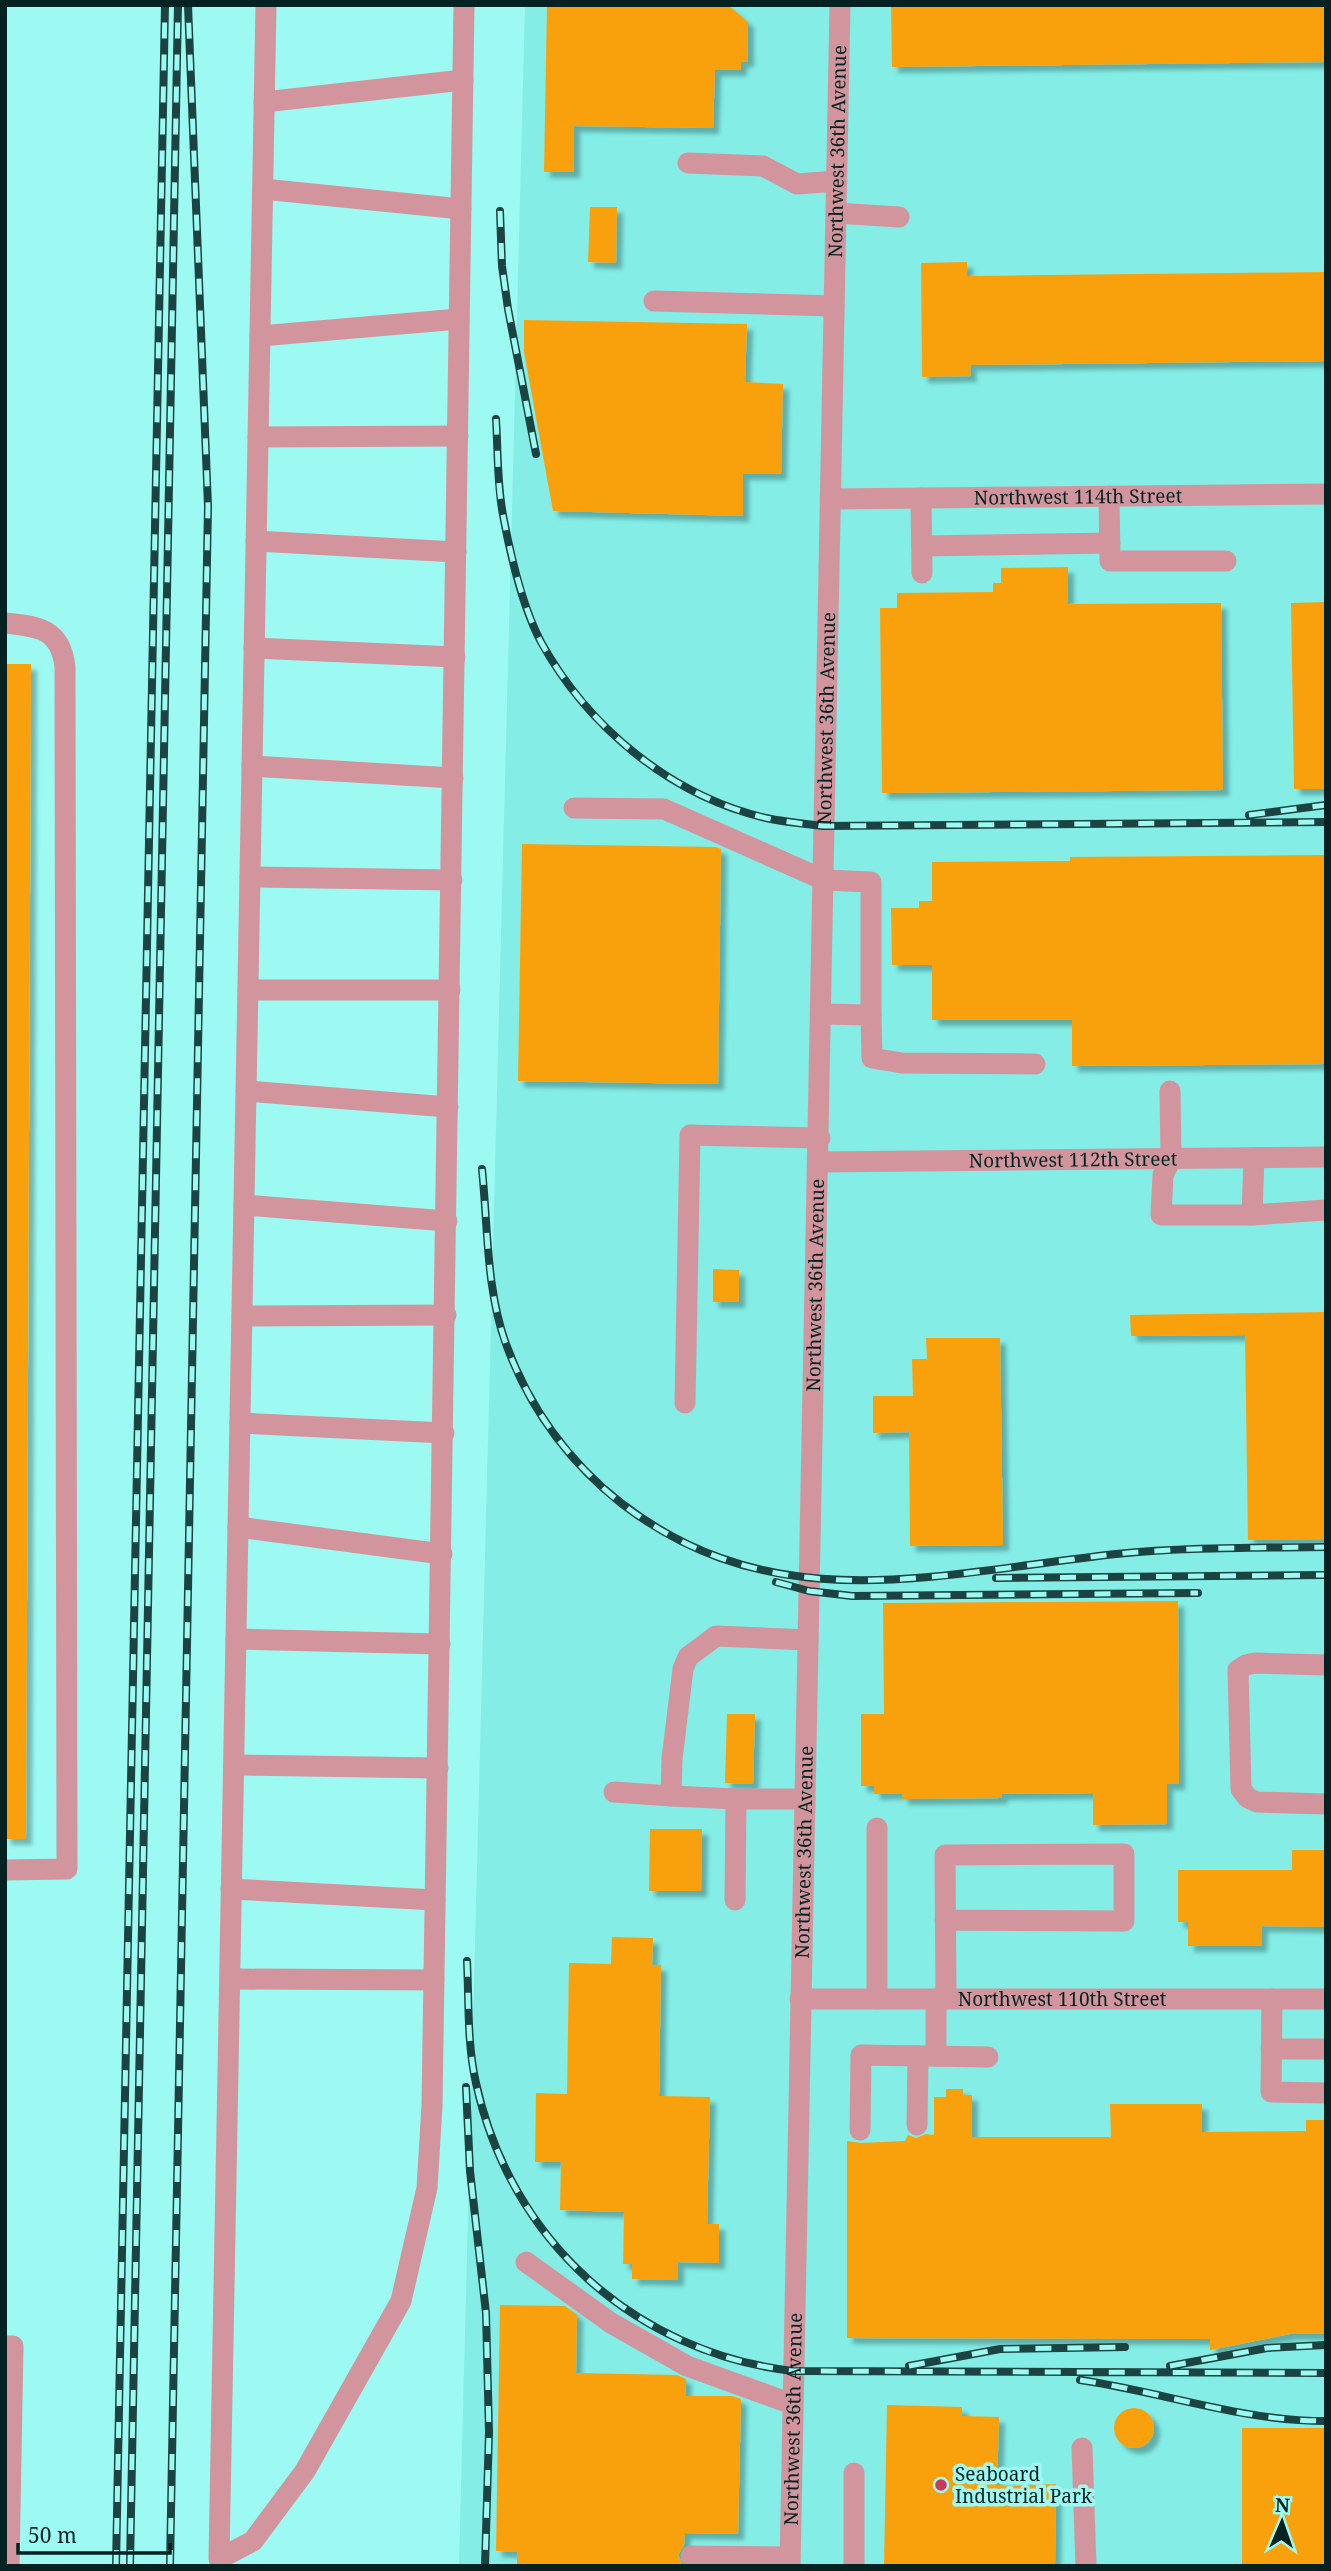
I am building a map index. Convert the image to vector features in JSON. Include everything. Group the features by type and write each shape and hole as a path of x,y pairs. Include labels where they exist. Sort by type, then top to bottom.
{"street":[{"path":"266,5 219,2559 253,2541 306,2470 401,2301 427,2188 432,2106 442,1554 464,5"},
{"name":"Northwest 36th Avenue","path":"790,2561 820,1138 840,5"},
{"path":"264,102 463,80"},
{"path":"688,163 763,166 797,184 837,181"},
{"path":"262,190 461,209"},
{"path":"836,213 899,217"},
{"path":"654,301 834,306"},
{"path":"260,336 460,319"},
{"path":"258,437 458,436"},
{"name":"Northwest 114th Street","path":"831,499 1326,494"},
{"path":"1108,496 1110,561 1226,561"},
{"path":"921,498 922,573"},
{"path":"256,541 456,552"},
{"path":"922,546 1110,542"},
{"path":"5,623 41,628 51,635 64,655 65,667 67,1869 5,1870"},
{"path":"254,648 455,657"},
{"path":"252,766 453,778"},
{"path":"574,808 664,809 824,880 871,882 872,1058 902,1063 1035,1064"},
{"path":"250,877 452,880"},
{"path":"248,990 450,990"},
{"path":"822,1014 871,1015"},
{"path":"246,1091 449,1107"},
{"path":"1170,1091 1171,1159 1163,1175 1161,1215 1252,1215 1326,1210"},
{"path":"685,1403 690,1136 820,1138"},
{"name":"Northwest 112th Street","path":"819,1162 1326,1157"},
{"path":"1252,1215 1254,1158"},
{"path":"244,1205 447,1221"},
{"path":"242,1316 446,1315"},
{"path":"240,1423 444,1433"},
{"path":"238,1527 442,1554"},
{"path":"671,1796 672,1759 681,1682 688,1657 716,1636 808,1640"},
{"path":"236,1639 440,1644"},
{"path":"1326,1665 1255,1662 1238,1670 1241,1789 1248,1798 1257,1802 1326,1804"},
{"path":"233,1765 438,1768"},
{"path":"614,1792 736,1799 805,1798"},
{"path":"735,1900 736,1799"},
{"path":"877,1828 877,1999"},
{"path":"917,2125 927,2056 941,1999 945,1855 1124,1854 1124,1920 945,1920"},
{"path":"231,1889 435,1900"},
{"path":"230,1979 434,1980"},
{"name":"Northwest 110th Street","path":"800,1999 1326,1999"},
{"path":"1272,1999 1271,2092 1326,2093"},
{"path":"1271,2049 1326,2049"},
{"path":"860,2130 862,2055 988,2057"},
{"path":"526,2262 611,2323 687,2366 792,2404"},
{"path":"5,2346 13,2346 9,2566"},
{"path":"1082,2448 1086,2566"},
{"path":"854,2473 854,2566"},
{"path":"691,2556 790,2561"}],"shaded area":[{"path":"525,5 1326,5 1326,2566 459,2566"}],"building":[{"path":"547,5 728,5 748,22 748,61 741,62 741,70 715,70 713,128 574,126 574,172 544,172"},
{"path":"891,5 1326,5 1326,62 892,67"},
{"path":"590,207 617,207 616,263 588,262"},
{"path":"967,262 967,276 1326,272 1326,361 970,365 971,376 922,377 921,263"},
{"path":"524,320 747,324 745,382 783,384 781,474 743,474 743,516 553,511 524,352"},
{"path":"1068,567 1068,604 1221,603 1223,790 882,793 880,608 897,608 897,593 993,592 993,583 1001,583 1001,568"},
{"path":"1326,602 1326,789 1294,789 1291,603"},
{"path":"5,664 31,664 26,1839 5,1839"},
{"path":"522,844 721,849 718,1084 518,1081"},
{"path":"1326,855 1326,1064 1072,1066 1072,1020 932,1020 932,965 892,965 891,908 919,908 919,901 932,901 932,862 1070,861 1070,857"},
{"path":"713,1269 739,1270 739,1302 713,1302"},
{"path":"1326,1312 1326,1539 1248,1540 1245,1335 1131,1336 1130,1315"},
{"path":"926,1338 1000,1338 1003,1545 910,1546 909,1432 873,1433 873,1396 913,1396 912,1359 927,1359"},
{"path":"1178,1601 1179,1784 1167,1784 1167,1824 1093,1825 1093,1793 1001,1794 1002,1798 902,1799 903,1793 874,1794 874,1786 861,1786 861,1714 884,1714 883,1603"},
{"path":"727,1714 755,1714 753,1784 725,1783"},
{"path":"650,1829 702,1829 701,1891 649,1891"},
{"path":"1292,1850 1326,1850 1326,1927 1262,1926 1261,1946 1188,1946 1188,1922 1178,1922 1178,1870 1292,1870"},
{"path":"612,1937 653,1938 652,1965 661,1965 659,2096 710,2097 707,2224 719,2224 719,2263 678,2262 678,2280 632,2279 632,2264 623,2264 624,2212 560,2210 561,2162 535,2162 536,2093 567,2094 569,1963 611,1964"},
{"path":"946,2089 963,2089 963,2095 972,2095 972,2137 1111,2137 1110,2104 1202,2104 1202,2132 1306,2131 1306,2120 1326,2120 1326,2334 1290,2334 1210,2350 1210,2339 847,2338 847,2141 905,2141 908,2135 916,2138 926,2134 934,2135 934,2097 946,2097"},
{"path":"500,2305 565,2306 577,2315 576,2373 677,2375 686,2379 685,2396 732,2396 741,2399 738,2534 685,2533 684,2545 678,2555 683,2566 517,2566 517,2552 496,2551"},
{"name":"Seaboard Industrial Park","path":"887,2405 962,2407 962,2416 999,2417 997,2486 1056,2484 1055,2566 884,2566"},
{"path":"1134,2408 1148,2414 1154,2428 1148,2442 1134,2448 1120,2442 1114,2428 1120,2414"},
{"path":"1242,2428 1326,2428 1326,2566 1242,2566"}],"railway":[{"path":"116,2566 165,5"},
{"path":"130,2566 178,5"},
{"path":"170,2566 208,506 188,5"},
{"path":"500,211 502,266 508,309 536,454"},
{"path":"496,419 500,491 506,530 523,597 541,642 560,673 608,729 665,775 697,793 731,808 766,818 824,826 1326,822"},
{"path":"1249,815 1326,805"},
{"path":"482,1169 489,1258 499,1323 526,1390 567,1451 602,1487 621,1503 679,1540 739,1564 799,1576 860,1580 923,1578 1142,1552 1326,1547"},
{"path":"996,1578 1326,1575"},
{"path":"776,1582 809,1591 852,1596 1198,1593"},
{"path":"467,1961 470,2038 476,2083 493,2140 518,2192 549,2238 588,2279 632,2313 681,2340 735,2360 793,2371 1326,2373"},
{"path":"466,2087 470,2171 486,2313 489,2432 485,2566"},
{"path":"1170,2366 1267,2348 1326,2345"},
{"path":"909,2366 1000,2349 1125,2347"},
{"path":"1080,2380 1233,2411 1294,2420 1326,2421"}],"place":[{"name":"Seaboard Industrial Park","path":"941,2485"}]}
